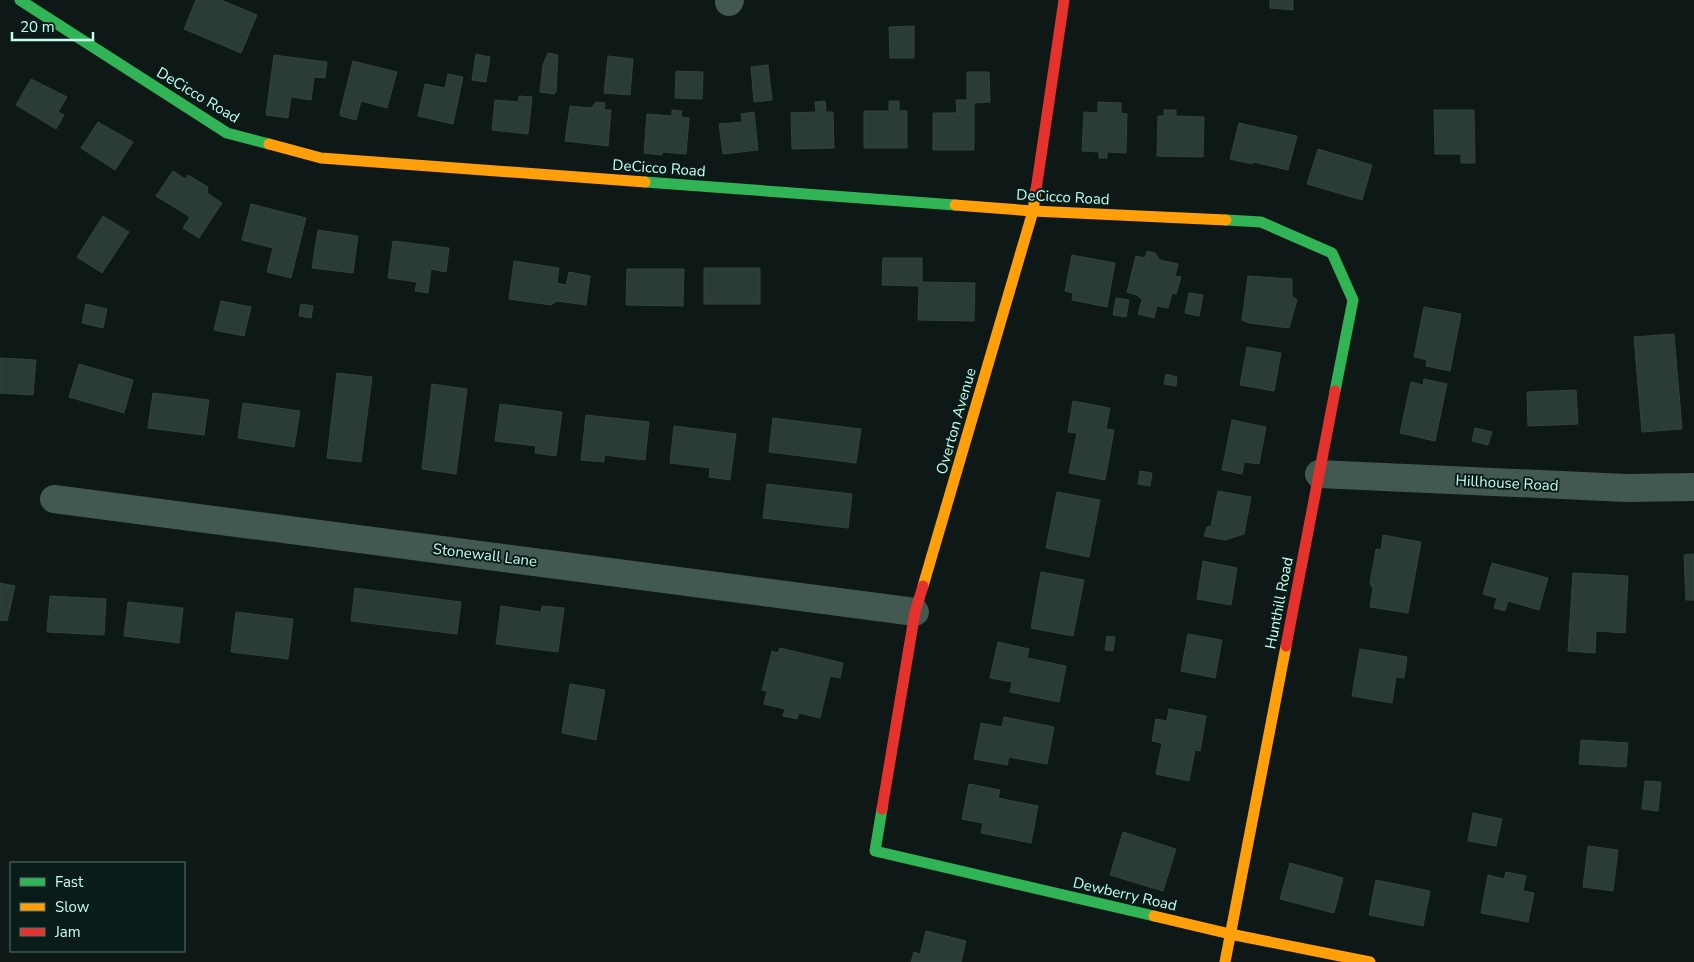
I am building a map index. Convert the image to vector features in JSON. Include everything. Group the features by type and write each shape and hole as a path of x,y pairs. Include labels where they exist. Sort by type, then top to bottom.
{"street":[{"name":"DeCicco Road","path":"20,0 227,133 321,158 1033,211 1261,222 1332,253"},
{"name":"Overton Avenue","path":"875,851 915,612 1033,211 1064,0"},
{"name":"Hunthill Road","path":"1224,962 1353,300 1332,253"},
{"name":"Hillhouse Road","path":"1319,474 1626,488 1694,486"},
{"name":"Stonewall Lane","path":"54,499 915,612"},
{"name":"Dewberry Road","path":"875,851 1230,934 1370,962"}],"building":[{"path":"196,0 221,0 257,15 241,53 184,29"},
{"path":"1270,0 1293,0 1293,10 1270,8"},
{"path":"914,26 914,58 890,58 889,27"},
{"path":"548,53 558,55 556,92 554,94 540,92 543,65"},
{"path":"476,54 490,57 486,82 472,80"},
{"path":"274,55 327,62 325,78 314,77 311,100 291,97 288,118 266,115"},
{"path":"608,56 633,59 630,95 604,93"},
{"path":"353,61 397,72 387,108 361,101 356,120 341,116 340,113"},
{"path":"768,65 772,100 754,102 751,67"},
{"path":"676,71 703,72 702,99 675,98"},
{"path":"967,72 989,72 990,102 974,103 974,150 933,150 933,113 957,113 956,100 967,100"},
{"path":"448,74 463,77 453,124 418,116 425,84 445,88"},
{"path":"31,79 67,97 58,112 64,115 56,129 16,105"},
{"path":"519,96 532,97 528,134 492,130 495,100 519,102"},
{"path":"825,101 826,112 833,112 834,148 792,149 791,113 816,112 815,102"},
{"path":"889,101 899,101 899,111 907,111 907,148 864,148 864,111 889,111"},
{"path":"596,102 605,103 604,110 611,110 608,146 565,141 570,106 591,108"},
{"path":"1098,102 1121,103 1121,113 1127,114 1126,153 1107,152 1107,158 1099,158 1099,152 1082,151 1084,112 1098,113"},
{"path":"672,110 682,111 681,117 689,118 686,154 662,152 662,155 644,153 647,114 672,116"},
{"path":"1164,110 1176,110 1176,116 1204,117 1203,157 1157,156 1158,116 1164,116"},
{"path":"1434,110 1474,110 1475,163 1461,163 1461,154 1435,154"},
{"path":"754,112 758,150 723,154 719,124 742,122 741,114"},
{"path":"98,122 133,142 115,170 81,148"},
{"path":"1239,123 1297,136 1288,170 1230,159"},
{"path":"1318,149 1372,165 1362,200 1307,184"},
{"path":"173,171 185,179 188,175 208,187 207,193 222,203 199,238 183,228 190,217 156,196"},
{"path":"251,204 306,218 291,278 267,272 273,248 242,240"},
{"path":"103,216 129,232 102,273 77,257"},
{"path":"318,230 358,236 353,273 312,268"},
{"path":"393,241 449,248 446,272 431,269 428,293 415,291 417,282 388,278"},
{"path":"1147,251 1155,253 1160,260 1178,264 1175,276 1181,277 1176,294 1172,293 1168,308 1157,306 1154,318 1138,314 1142,300 1137,295 1127,292 1136,256 1145,258"},
{"path":"1072,255 1115,263 1107,307 1072,300 1073,293 1065,291"},
{"path":"883,258 922,258 922,282 975,283 974,321 918,320 919,286 882,285"},
{"path":"514,261 559,268 557,283 566,285 569,272 590,276 586,305 557,301 551,305 509,299"},
{"path":"704,268 760,268 760,304 704,304"},
{"path":"627,269 684,269 683,306 626,305"},
{"path":"1248,276 1292,279 1292,296 1297,300 1289,328 1249,323 1242,320"},
{"path":"1189,293 1203,295 1199,316 1185,313"},
{"path":"1116,298 1129,300 1126,317 1113,315"},
{"path":"221,301 251,307 244,336 214,330"},
{"path":"86,304 107,309 103,328 82,323"},
{"path":"301,304 313,306 311,318 299,316"},
{"path":"1424,307 1461,314 1450,371 1426,366 1427,360 1414,357"},
{"path":"1674,334 1682,429 1642,432 1634,337"},
{"path":"1247,347 1281,353 1274,391 1240,385"},
{"path":"0,358 36,360 33,395 0,393"},
{"path":"79,364 133,380 124,413 69,397"},
{"path":"337,373 372,377 361,462 327,458"},
{"path":"1166,374 1177,377 1176,386 1164,384"},
{"path":"1424,379 1447,384 1435,441 1400,433 1411,382 1423,385"},
{"path":"432,384 467,389 456,474 422,469"},
{"path":"1576,390 1578,424 1528,426 1527,392"},
{"path":"153,393 209,400 204,435 148,428"},
{"path":"1073,401 1110,408 1106,429 1114,430 1105,480 1069,473 1077,433 1068,432"},
{"path":"243,403 300,411 294,447 238,438"},
{"path":"500,404 562,412 556,456 535,453 536,446 495,441"},
{"path":"586,415 649,422 645,460 604,455 604,462 581,460"},
{"path":"773,418 861,429 856,463 769,452"},
{"path":"1232,420 1266,427 1259,464 1244,462 1242,474 1222,470"},
{"path":"674,426 736,434 730,480 709,477 710,468 670,463"},
{"path":"1475,428 1492,432 1488,445 1472,441"},
{"path":"1140,471 1152,473 1150,486 1138,484"},
{"path":"767,484 852,494 848,528 763,518"},
{"path":"1218,491 1251,497 1244,534 1225,540 1204,536 1207,527 1211,526"},
{"path":"1057,492 1100,500 1089,557 1046,548"},
{"path":"1383,535 1421,542 1408,613 1370,607 1373,589 1370,583 1376,549 1381,550"},
{"path":"1694,554 1694,600 1686,600 1684,555"},
{"path":"1203,561 1237,568 1231,605 1197,599"},
{"path":"1492,563 1548,578 1539,610 1508,601 1505,611 1494,608 1497,598 1483,594"},
{"path":"1041,572 1084,580 1073,636 1031,628"},
{"path":"1573,573 1628,576 1625,633 1596,631 1595,653 1568,651"},
{"path":"0,583 15,586 7,621 0,620"},
{"path":"355,588 461,602 457,634 351,621"},
{"path":"50,596 106,599 104,635 47,632"},
{"path":"128,602 183,608 179,643 124,636"},
{"path":"501,606 541,612 542,606 564,608 558,652 496,644"},
{"path":"236,612 293,619 288,659 231,652"},
{"path":"1188,634 1222,640 1215,678 1181,671"},
{"path":"1107,636 1115,637 1113,651 1105,650"},
{"path":"998,642 1029,649 1027,658 1066,666 1059,702 1010,692 1012,682 990,678"},
{"path":"780,648 843,663 840,678 830,676 820,718 799,713 797,719 783,716 785,709 764,704 767,691 762,690 772,651 778,653"},
{"path":"1360,649 1407,657 1404,678 1396,677 1392,703 1352,696"},
{"path":"570,684 605,690 596,740 562,733"},
{"path":"1169,709 1206,716 1200,751 1195,750 1189,781 1156,774 1162,743 1152,741 1156,719 1167,721"},
{"path":"1004,717 1054,727 1047,764 1009,757 1007,765 974,759 981,723 1002,727"},
{"path":"1581,740 1628,743 1626,767 1579,764"},
{"path":"1645,781 1661,782 1658,811 1642,809"},
{"path":"969,784 1000,790 998,798 1038,806 1031,843 981,833 983,823 962,819"},
{"path":"1473,813 1502,819 1496,846 1468,841"},
{"path":"1123,832 1176,849 1163,891 1110,875"},
{"path":"1588,846 1618,850 1613,891 1583,887"},
{"path":"1290,863 1343,878 1334,913 1280,899"},
{"path":"1506,872 1526,876 1523,891 1534,893 1528,922 1481,913 1488,875 1504,879"},
{"path":"1376,880 1430,891 1423,926 1369,915"},
{"path":"926,931 966,941 961,962 911,962 914,952 920,954"}],"traffic: fast":[{"path":"20,0 227,133 269,144"},
{"path":"645,182 955,205"},
{"path":"1226,220 1261,222 1332,253 1353,300 1335,391"},
{"path":"882,809 875,851 1154,916"}],"traffic: slow":[{"path":"269,144 321,158 645,182"},
{"path":"923,586 1033,211 1036,190"},
{"path":"955,205 1033,211 1226,220"},
{"path":"1225,962 1286,646"},
{"path":"1154,916 1230,934 1370,962"}],"traffic: jam":[{"path":"1036,190 1064,0"},
{"path":"1286,646 1335,391"},
{"path":"882,809 915,612 923,586"}]}
